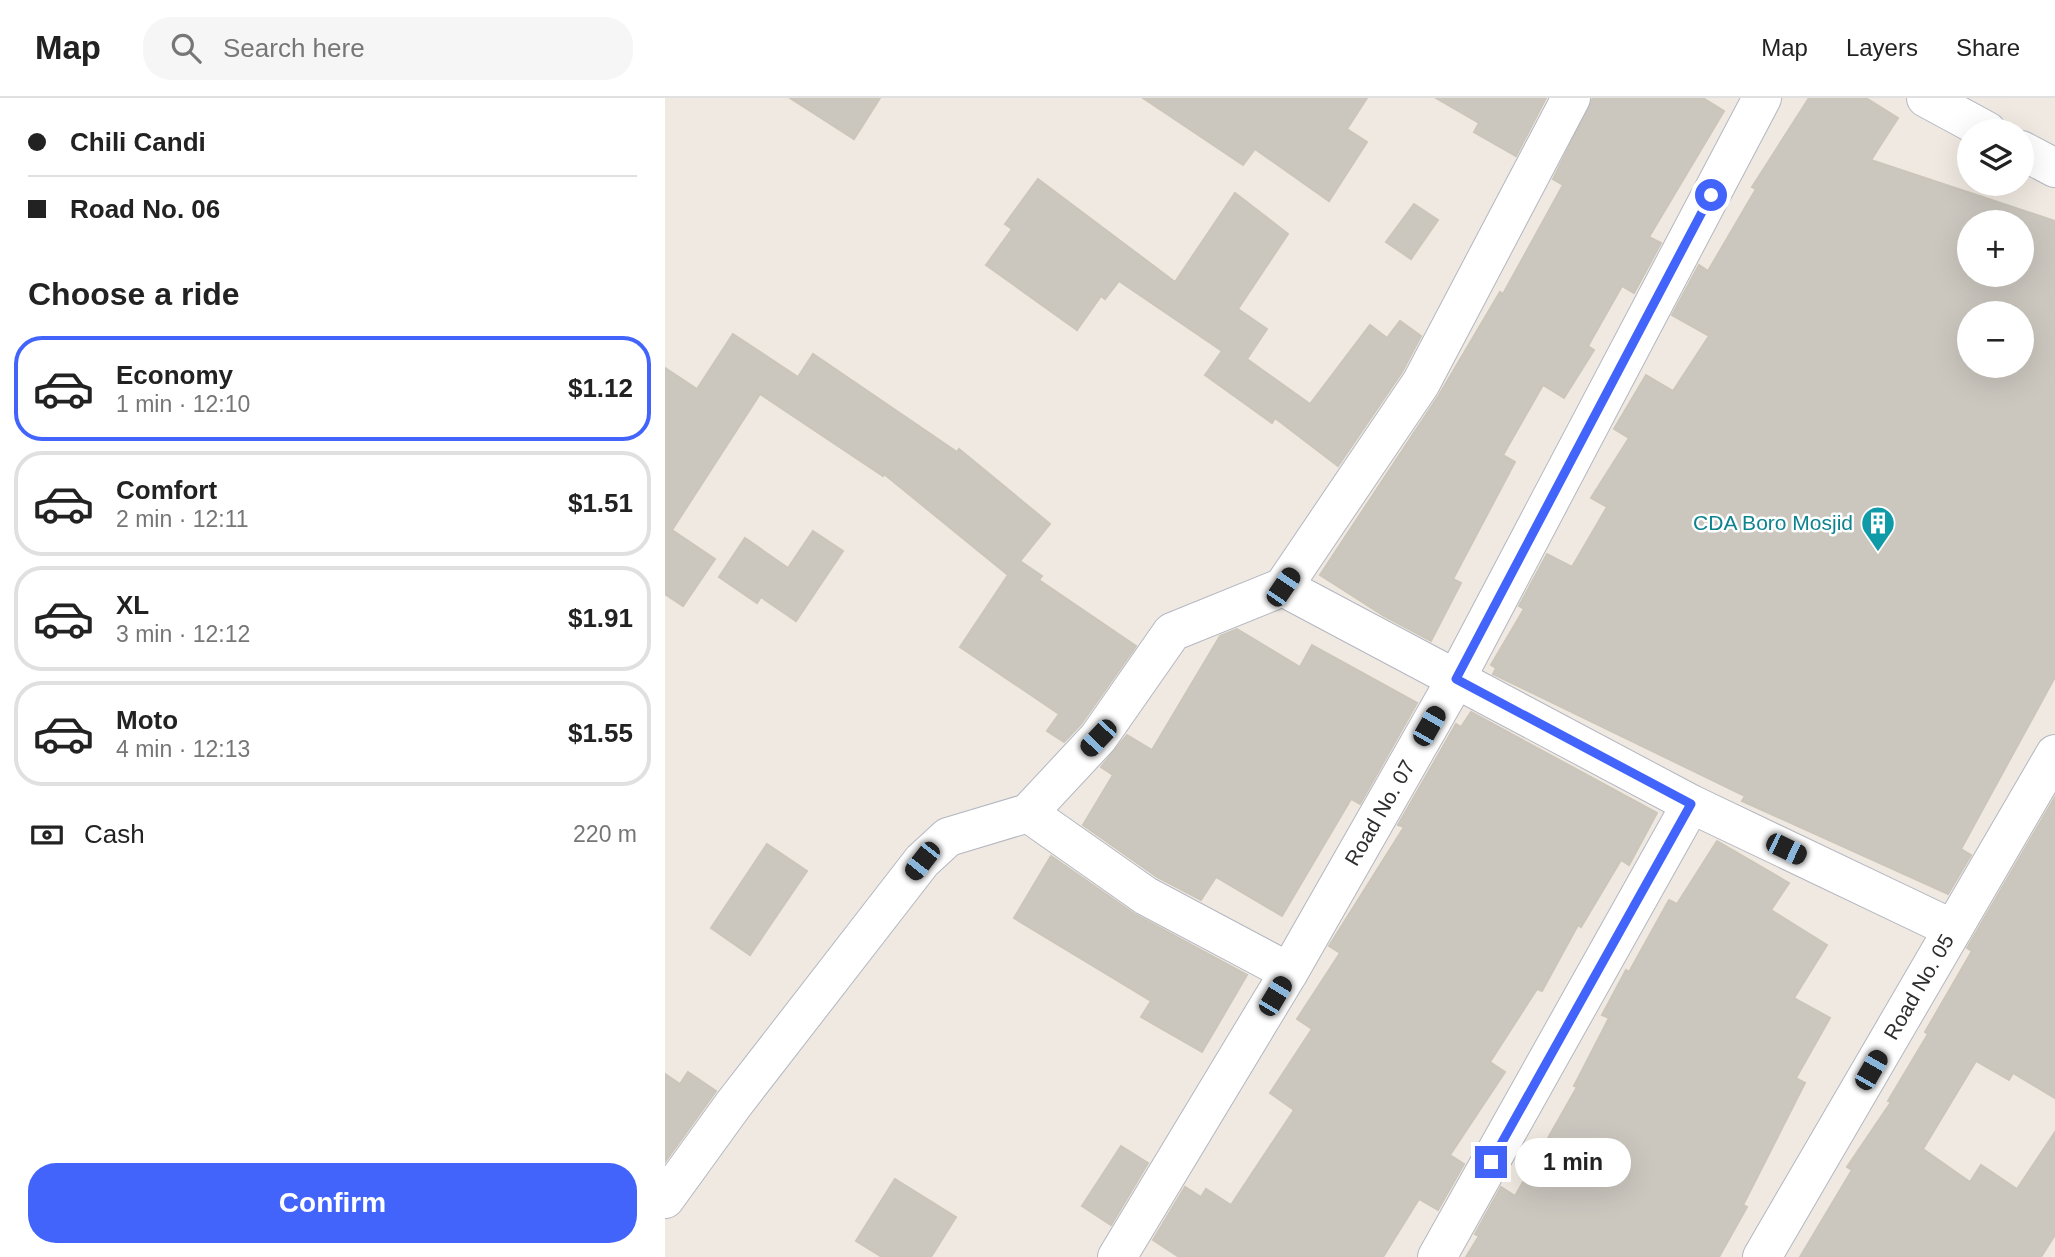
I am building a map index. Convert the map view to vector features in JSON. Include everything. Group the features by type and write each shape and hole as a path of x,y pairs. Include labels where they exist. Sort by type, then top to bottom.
{"street":[{"path":"665,1199 733,1105 922,861 947,837 1028,813 1098,738 1173,632 1283,587 1421,383 1571,98"},
{"name":"Road No. 07","path":"1117,1257 1289,972 1456,679 1762,98"},
{"path":"1926,98 1965,119"},
{"path":"1283,587 1691,804 1953,929"},
{"name":"Road No. 05","path":"1762,1257 2055,754"},
{"path":"1437,1257 1691,804"},
{"path":"1028,813 1146,896 1289,972"}],"building":[{"path":"790,98 880,98 854,139"},
{"path":"1143,98 1367,98 1347,129 1367,142 1329,201 1255,149 1243,165"},
{"path":"1436,98 1546,98 1516,156 1474,132 1479,123"},
{"path":"1593,98 1703,98 1724,111 1649,237 1661,243 1634,293 1622,286 1588,346 1594,350 1564,398 1543,385 1503,455 1515,462 1453,579 1461,583 1431,641 1384,616 1320,575 1439,395 1500,292 1503,294 1563,185 1553,179"},
{"name":"CDA Boro Mosjid","path":"1809,98 1866,98 1898,118 1871,160 1957,189 1957,196 1980,196 2022,210 1957,210 1957,287 2034,287 2034,214 2055,221 2055,677 1961,849 1971,855 1948,894 1742,801 1745,796 1493,674 1496,668 1491,665 1524,609 1519,606 1547,554 1572,567 1607,507 1591,498 1629,438 1614,429 1646,375 1673,391 1709,336 1672,315 1699,265 1708,271 1756,189 1752,187"},
{"path":"1038,179 1175,282 1235,193 1288,234 1238,309 1267,329 1247,359 1310,404 1370,325 1387,338 1400,321 1421,336 1402,372 1338,466 1275,418 1272,423 1205,375 1222,351 1119,281 1105,299 1101,296 1077,330 986,265 1012,229 1005,224"},
{"path":"1414,204 1438,220 1411,259 1386,242"},
{"path":"733,334 798,377 813,354 957,452 959,449 1050,524 1020,561 1042,576 1039,580 1136,646 1081,724 1064,742 1047,731 1059,714 960,647 1008,575 884,474 883,476 760,394 672,530 715,559 683,606 665,594 665,368 697,389"},
{"path":"813,531 843,551 796,621 761,597 757,603 719,577 745,538 788,568"},
{"path":"1237,629 1300,667 1312,645 1417,703 1360,804 1351,799 1282,916 1216,877 1201,900 1157,877 1083,825 1113,775 1101,767 1127,735 1152,750 1220,636"},
{"path":"1471,712 1657,813 1629,865 1621,860 1581,927 1578,925 1542,991 1537,989 1490,1062 1505,1072 1450,1155 1464,1164 1438,1210 1419,1199 1383,1257 1179,1257 1153,1240 1185,1187 1201,1197 1206,1189 1231,1205 1294,1110 1270,1093 1312,1029 1297,1019 1340,953 1329,946 1404,827 1398,825 1456,724 1461,727"},
{"path":"2055,797 2055,1098 2013,1073 2009,1080 1976,1061 1923,1149 1970,1182 1981,1165 2017,1189 2055,1132 2055,1235 2041,1257 1800,1257 1852,1170 1847,1167 1891,1102 1888,1101 1928,1034 1925,1032 1972,951 1967,948"},
{"path":"1717,841 1789,883 1771,910 1827,945 1794,998 1830,1018 1796,1078 1805,1083 1743,1205 1747,1207 1719,1257 1466,1257 1479,1236 1475,1234 1501,1187 1515,1196 1577,1087 1574,1086 1609,1018 1602,1015 1626,970 1629,972 1669,900 1677,904"},
{"path":"767,844 807,871 750,955 711,928"},
{"path":"1051,856 1136,915 1247,975 1202,1052 1141,1017 1151,1001 1014,918"},
{"path":"688,1072 716,1091 665,1162 665,1074 680,1084"},
{"path":"1121,1146 1148,1163 1111,1225 1082,1206"},
{"path":"895,1179 956,1217 931,1257 882,1257 856,1241"}],"place":[{"name":"CDA Boro Mosjid","path":"1878,553"}],"route":[{"path":"1491,1162 1691,804 1456,679 1711,195"}]}
